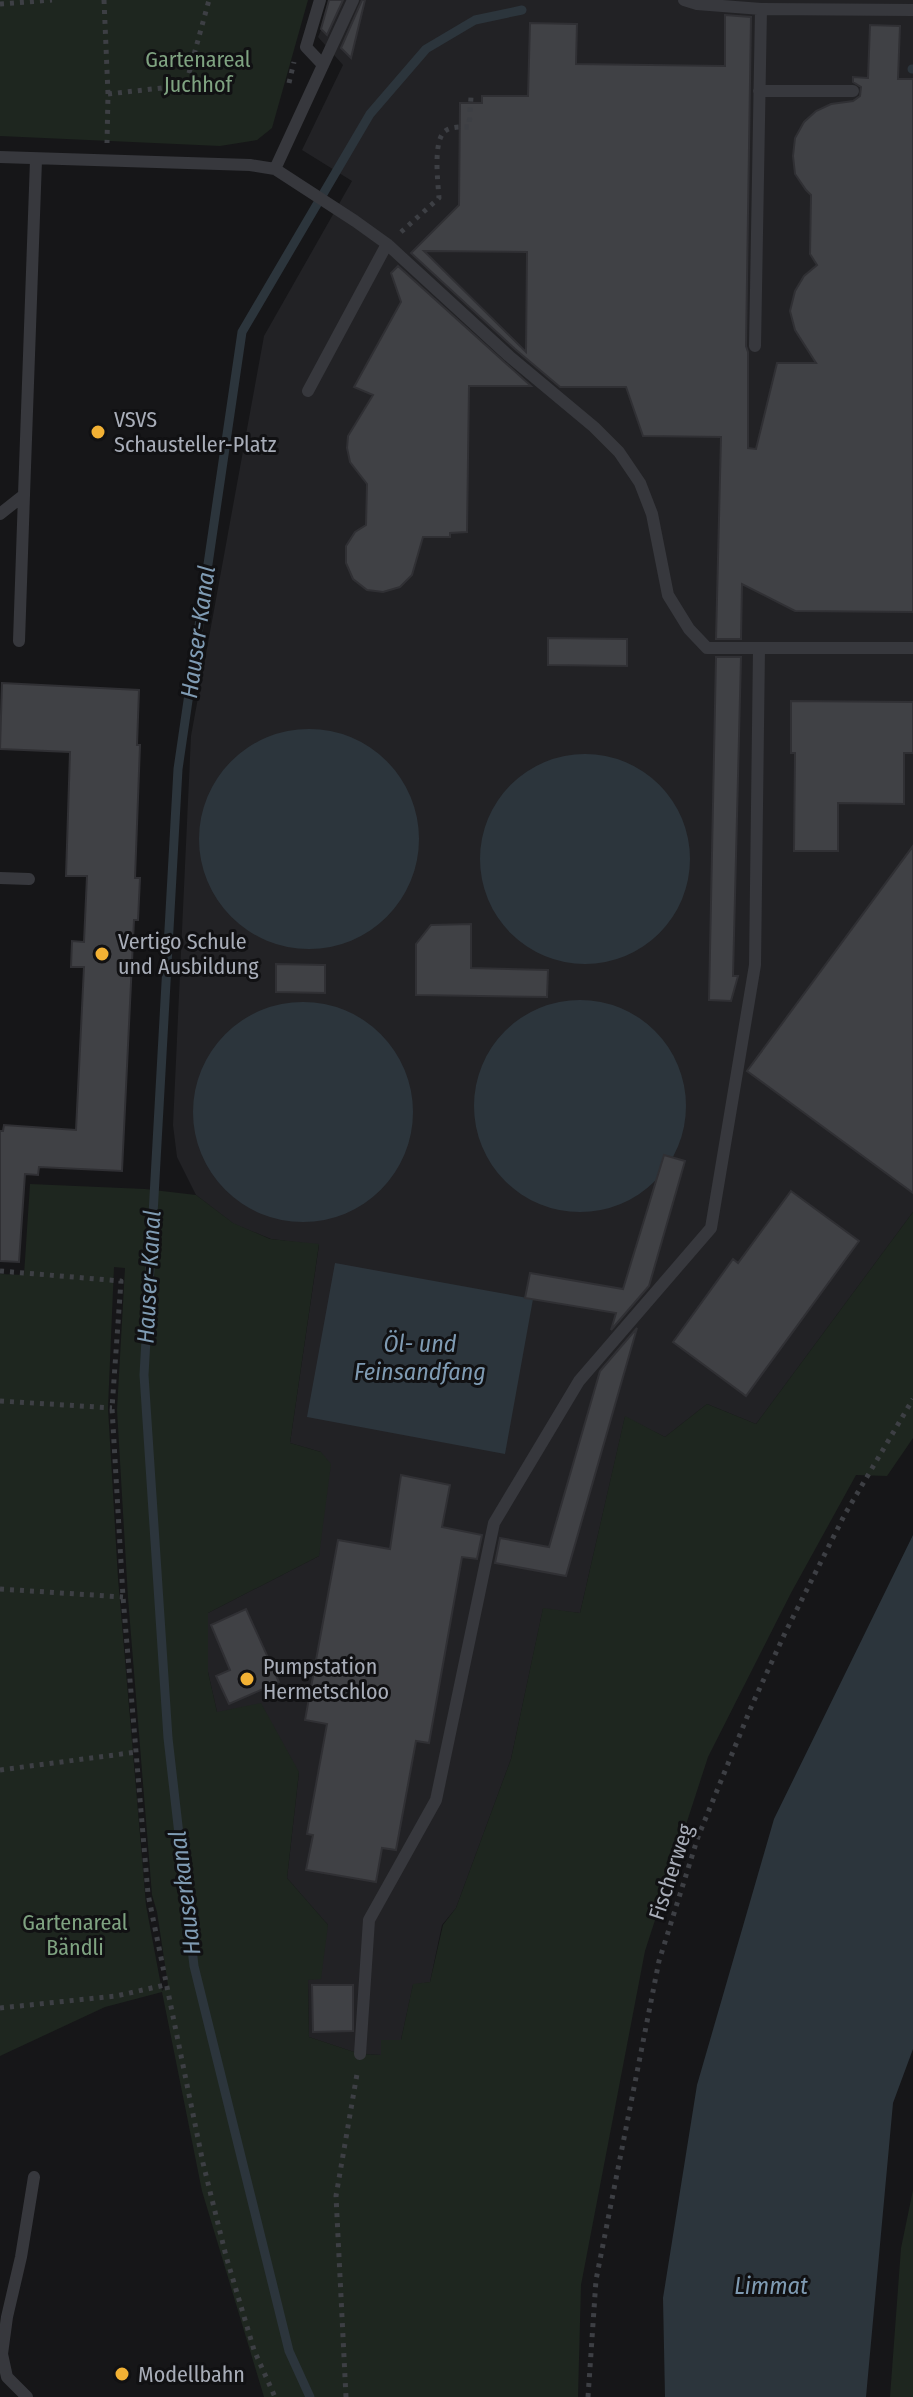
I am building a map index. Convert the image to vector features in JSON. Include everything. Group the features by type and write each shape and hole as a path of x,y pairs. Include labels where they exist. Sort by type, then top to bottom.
{"lane":[{"path":"320,0 306,47 323,65"},
{"path":"275,169 353,0"},
{"path":"684,0 761,9 913,10"},
{"path":"755,346 761,9"},
{"path":"759,91 853,91"},
{"path":"0,157 250,165 275,169 387,244 619,452 640,483 652,514 668,595 689,629 707,648 913,648"},
{"path":"19,641 36,160"},
{"path":"308,391 387,244"},
{"path":"0,514 24,495"},
{"path":"360,2054 369,1920 436,1800 494,1523 579,1381 711,1228 755,965 759,648"},
{"path":"0,878 29,879"},
{"path":"27,2397 7,2377 2,2354 34,2177"}],"path":[{"path":"0,4 52,0"},
{"path":"104,0 108,94 106,161"},
{"path":"108,94 186,84 209,0"},
{"path":"387,244 439,198 438,143 443,132 453,127 469,127 471,97"},
{"path":"0,1271 121,1281 112,1408 123,1597 148,1894 203,2163 226,2256 254,2350 275,2397"},
{"name":"Fischerweg","path":"588,2397 596,2280 659,1961 698,1837 785,1633 845,1514 913,1399"},
{"path":"0,1401 112,1408"},
{"path":"0,1589 123,1597"},
{"path":"0,1770 137,1752"},
{"path":"0,2008 116,1996 165,1985"},
{"path":"346,2397 336,2196 360,2054"}],"shaded area":[{"path":"334,0 913,0 913,1212 756,1424 707,1404 665,1437 625,1417 580,1613 543,1609 511,1759 456,1908 442,1925 430,1982 413,1985 401,2040 381,2055 360,2054 309,2037 308,1980 328,1925 287,1878 299,1772 217,1712 208,1672 208,1613 319,1556 321,1452 290,1443 319,1245 271,1239 234,1224 196,1195 177,1157 173,1125 191,736 264,336 352,181 302,150 343,65 318,37"}],"green space":[{"name":"Gartenareal Juchhof","path":"0,0 308,0 272,128 257,140 220,146 0,136"},
{"name":"Gartenareal Bändli","path":"30,1184 145,1189 196,1195 233,1223 270,1239 319,1244 290,1443 321,1452 331,1464 319,1556 208,1613 208,1672 217,1712 261,1703 299,1772 287,1878 328,1925 321,1979 308,1980 309,2037 360,2054 381,2055 381,2040 401,2040 413,1984 430,1982 443,1925 456,1908 511,1759 543,1608 580,1613 625,1416 665,1437 707,1404 756,1424 913,1212 913,1438 887,1476 856,1475 791,1593 708,1757 645,1951 581,2285 578,2397 264,2397 202,2191 162,1992 105,2007 0,2056 0,1274 24,1275","holes":["114,1267 125,1268 117,1410 128,1598 152,1895 168,1985 162,1991 146,1905 118,1578 108,1408"]},
{"path":"913,2190 913,2397 890,2397 901,2248"}],"water":[{"path":"309,729 351,737 387,761 411,797 419,839 411,881 387,917 351,941 309,949 267,941 231,917 207,881 199,839 207,797 231,761 267,737"},
{"path":"585,754 625,762 644,771 660,784 673,800 682,819 690,859 682,899 673,918 660,934 644,947 625,956 585,964 545,956 526,947 510,934 497,918 488,899 480,859 488,819 497,800 510,784 526,771 545,762"},
{"path":"580,1000 621,1008 655,1031 678,1065 686,1106 678,1147 655,1181 621,1204 580,1212 539,1204 505,1181 482,1147 474,1106 482,1065 505,1031 539,1008"},
{"path":"303,1002 324,1004 345,1011 381,1034 404,1070 411,1091 411,1133 404,1154 381,1190 345,1213 324,1220 303,1222 282,1220 261,1213 225,1190 202,1154 195,1133 193,1112 195,1091 202,1070 225,1034 261,1011 282,1004"},
{"name":"Öl- und Feinsandfang","path":"335,1263 533,1299 505,1454 307,1417"},
{"name":"Limmat","path":"913,1535 913,2049 893,2103 866,2397 665,2397 663,2298 697,2085 774,1819"}],"building":[{"path":"329,0 343,0 327,35 321,29"},
{"path":"362,0 365,0 351,58 341,48"},
{"path":"725,15 751,17 746,346 748,448 756,449 777,363 816,363 795,330 790,311 795,291 804,276 817,265 810,254 811,195 795,174 795,138 804,122 816,111 831,104 853,101 860,96 861,87 853,82 853,77 868,78 870,25 900,26 898,79 913,79 913,612 795,611 742,584 741,639 716,639 721,437 643,436 626,387 560,387 411,253 459,205 460,103 482,103 482,96 528,96 530,23 577,24 576,64 725,66","holes":["424,251 527,252 526,352"]},
{"path":"398,266 531,386 469,386 467,532 450,533 450,537 423,537 412,575 400,587 383,592 367,590 353,579 346,563 346,546 355,532 366,525 367,484 350,462 347,448 348,436 373,395 354,387 401,302 391,273"},
{"path":"548,638 627,639 627,666 548,665"},
{"path":"716,657 741,657 733,976 738,976 731,1001 709,1000"},
{"path":"2,683 139,690 135,878 140,878 138,920 134,920 122,1171 39,1167 38,1175 25,1174 19,1262 0,1261 0,1131 3,1131 4,1125 76,1130 84,967 71,967 72,941 84,942 87,876 66,876 70,752 0,749"},
{"path":"791,701 913,702 913,753 904,753 904,804 838,803 838,851 794,851 795,753 791,753"},
{"path":"913,846 913,1193 747,1071"},
{"path":"471,924 471,968 548,970 547,997 416,995 416,944 431,925"},
{"path":"276,964 325,965 325,993 276,992"},
{"path":"664,1155 685,1161 649,1286 611,1330 616,1313 525,1298 530,1273 623,1289"},
{"path":"791,1191 859,1241 746,1396 673,1342 733,1259 738,1263"},
{"path":"637,1328 566,1576 495,1563 500,1538 549,1547 600,1371"},
{"path":"401,1475 450,1485 442,1527 482,1535 477,1559 462,1557 429,1743 416,1741 396,1850 382,1848 376,1882 306,1870 313,1835 307,1834 327,1724 305,1720 338,1540 390,1549"},
{"path":"246,1609 279,1682 229,1704 216,1676 230,1670 211,1625"},
{"path":"312,1985 353,1985 353,2031 313,2032"}],"waterway":[{"name":"Hauser-Kanal","path":"310,2397 289,2351 194,1966 168,1738 144,1375 178,769 242,332 370,114 426,49 475,20 522,10"}],"place":[{"name":"VSVS Schausteller-Platz","path":"98,432"},
{"name":"Vertigo Schule und Ausbildung","path":"102,954"},
{"name":"Pumpstation Hermetschloo","path":"247,1679"},
{"name":"Modellbahn","path":"122,2374"}],"water label":[{"name":"Hauserkanal","path":"185,1893"}]}
